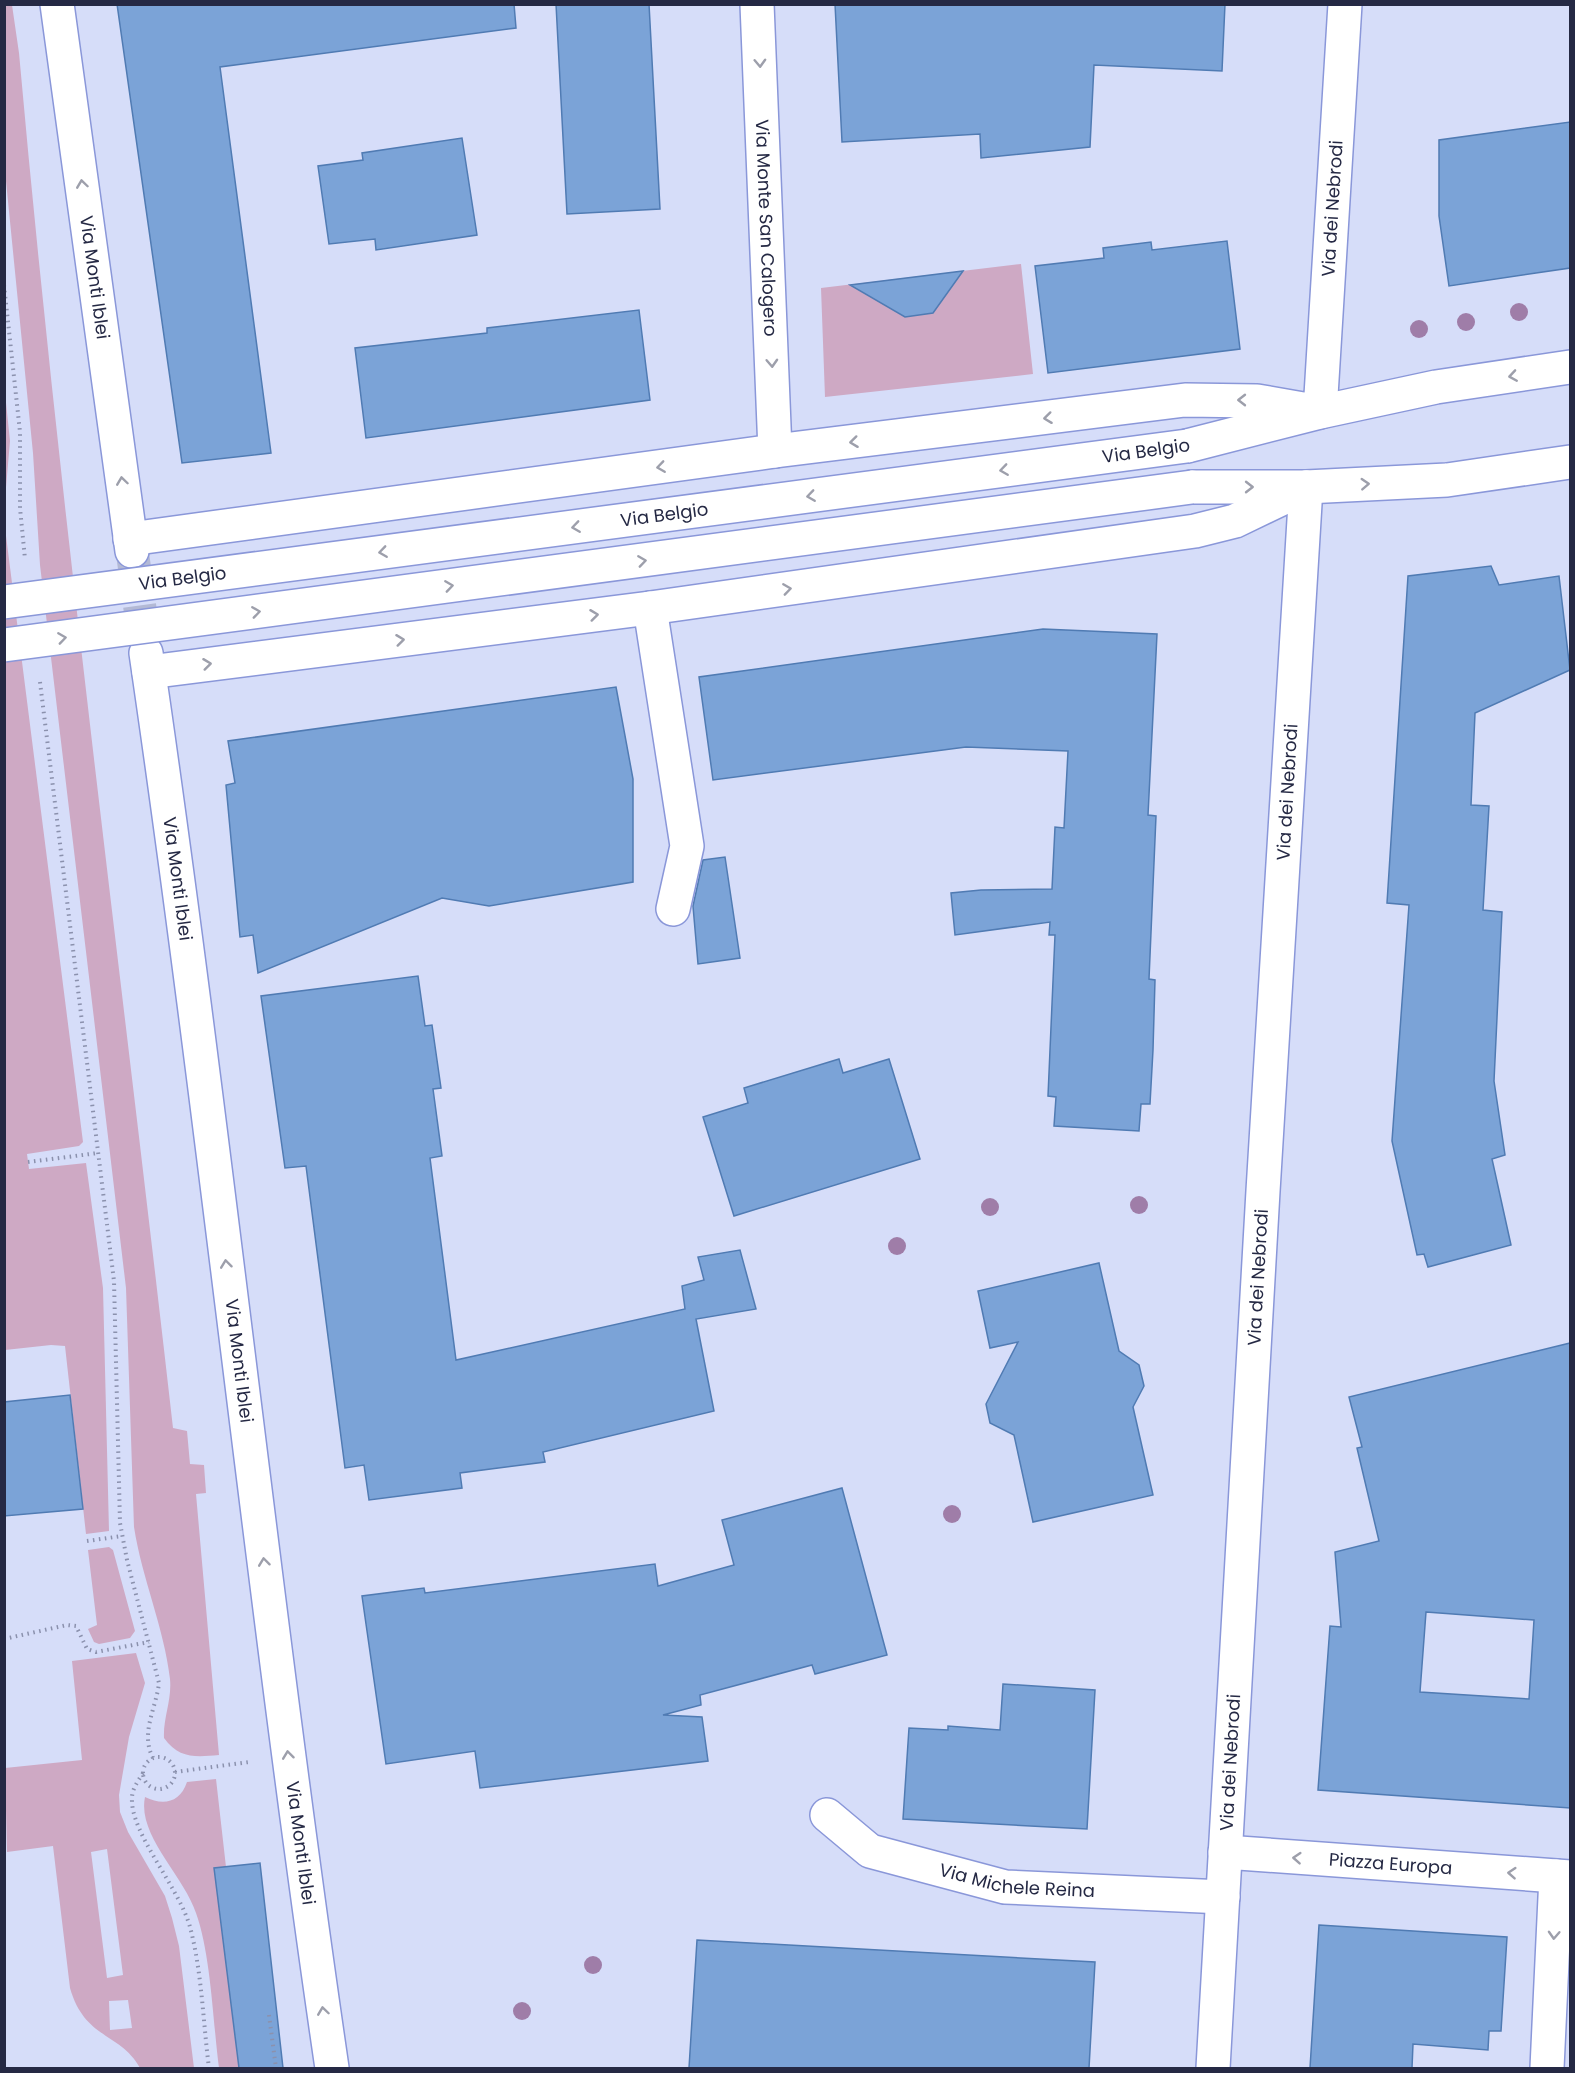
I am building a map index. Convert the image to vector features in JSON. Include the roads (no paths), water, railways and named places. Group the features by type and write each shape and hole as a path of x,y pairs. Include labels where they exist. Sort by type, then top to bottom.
{"street":[{"name":"Via Monti Iblei","path":"57,4 131,545"},
{"name":"Via Monte San Calogero","path":"757,4 775,452"},
{"name":"Via dei Nebrodi","path":"1320,412 1344,4"},
{"name":"Via Belgio","path":"4,602 1187,446 1320,412 1436,387 1570,367"},
{"name":"Via Belgio","path":"131,545 775,452 1185,400 1257,400 1320,412"},
{"path":"4,645 1192,487 1306,487 1447,480 1570,462"},
{"name":"Via dei Nebrodi","path":"1213,2068 1306,487"},
{"path":"673,909 687,846 650,608 1195,531 1235,521 1306,487"},
{"name":"Via Monti Iblei","path":"332,2068 298,1838 182,915 147,662 650,608"},
{"name":"Via Michele Reina","path":"827,1815 870,1851 1005,1887 1223,1897"},
{"name":"Piazza Europa","path":"1225,1852 1563,1877 1547,2068"}],"tunnel":[{"path":"133,557 146,653"}]}
